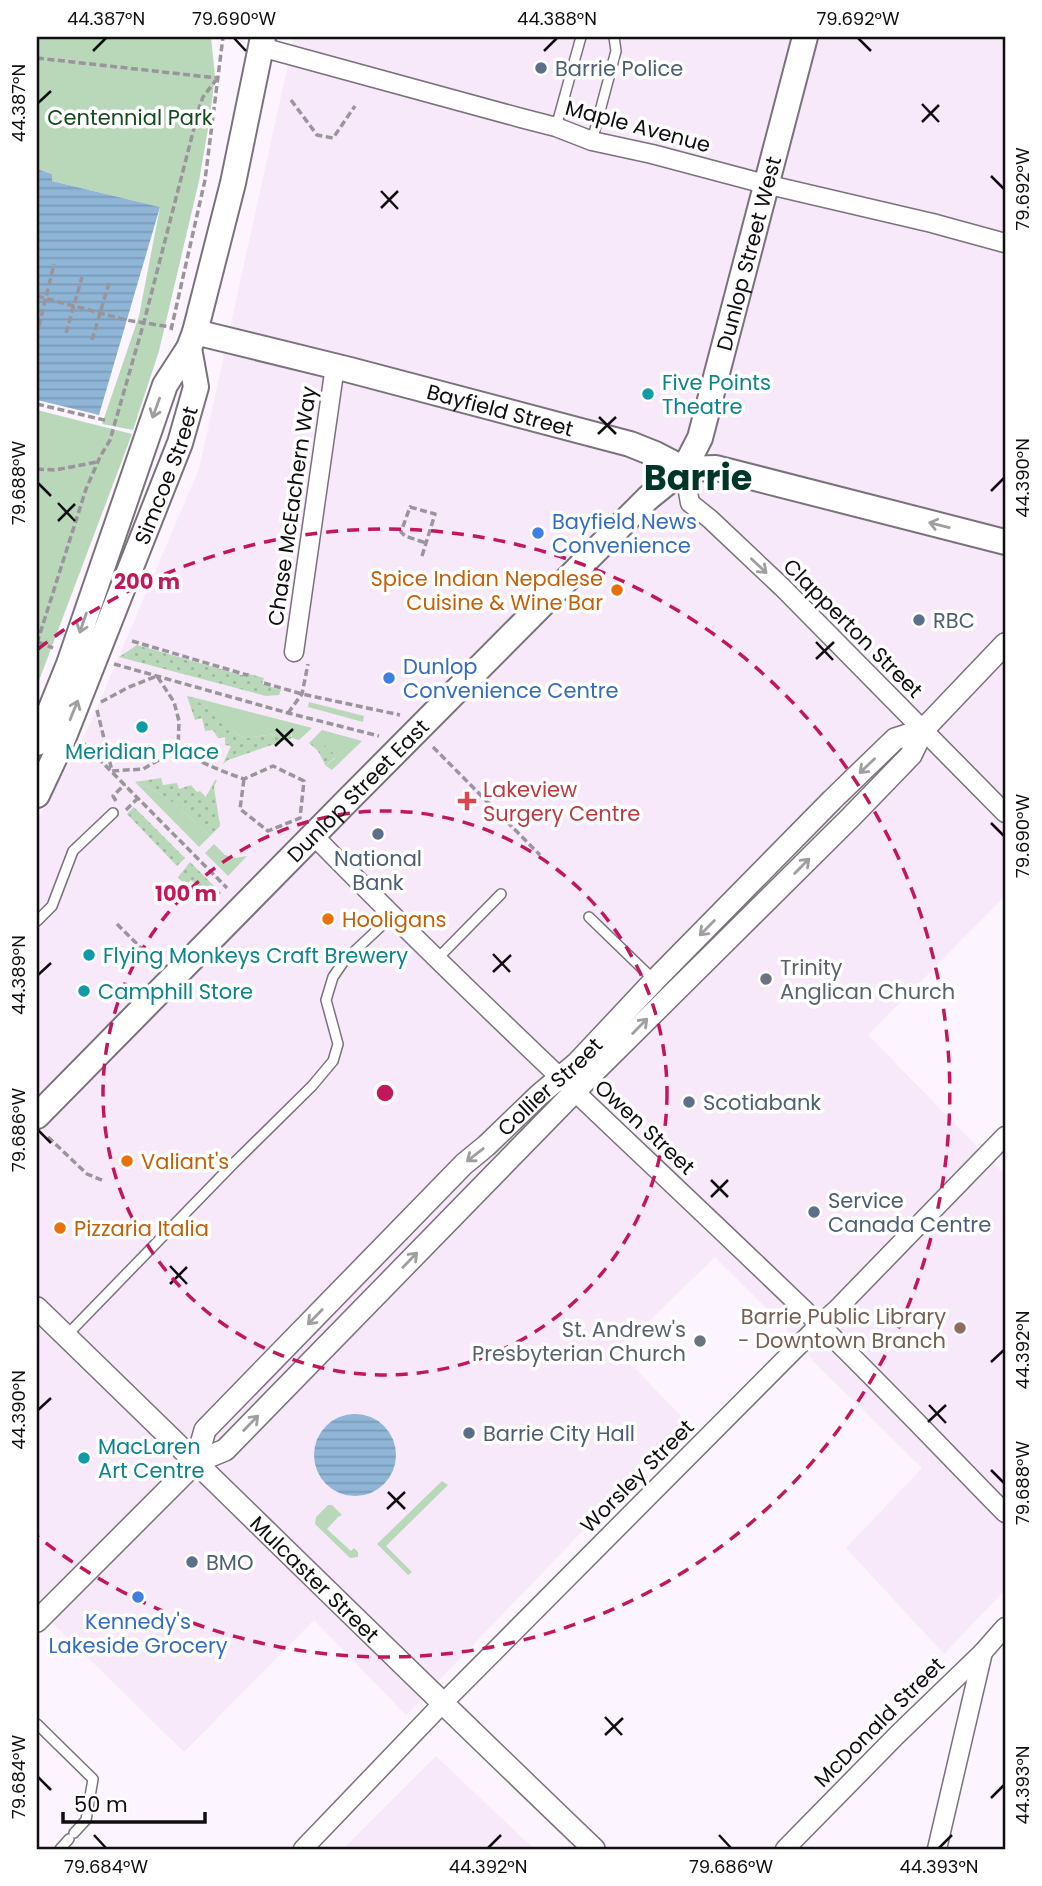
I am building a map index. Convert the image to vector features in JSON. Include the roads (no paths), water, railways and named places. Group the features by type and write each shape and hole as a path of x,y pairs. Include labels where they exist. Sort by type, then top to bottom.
{"main road":[{"name":"Dunlop Street West","path":"684,469 700,438 805,37"},
{"name":"Simcoe Street","path":"37,743 69,664 233,183 262,42"},
{"name":"Simcoe Street","path":"37,794 76,707 180,443 196,387 181,336"},
{"name":"Bayfield Street","path":"181,336 335,366 630,444 684,469 716,468 1005,542"},
{"name":"Dunlop Street East","path":"43,1127 313,835 639,507 684,469"}],"street":[{"name":"Maple Avenue","path":"262,42 556,127 592,141 652,153 765,184 1005,243"},
{"name":"Chase McEachern Way","path":"294,652 335,366"},
{"name":"Clapperton Street","path":"684,469 690,503 782,587 1005,813"},
{"name":"Collier Street","path":"37,1621 196,1462 225,1450 567,1085 851,817 911,755 923,730 1005,644"},
{"name":"Collier Street","path":"196,1462 205,1430 464,1164 539,1095 567,1085 577,1063 832,800 895,739 923,730"},
{"name":"Owen Street","path":"313,835 567,1085 819,1325 1005,1513"},
{"name":"Worsley Street","path":"303,1849 442,1704 837,1309 1005,1136"},
{"name":"Mulcaster Street","path":"37,1308 594,1849"},
{"name":"McDonald Street","path":"785,1849 1005,1627"},
{"path":"937,1849 983,1652"}],"lane":[{"path":"556,127 582,37"},
{"path":"592,141 616,51 614,37"},
{"path":"37,921 52,906 74,851 113,813"},
{"path":"438,958 501,894"},
{"path":"66,1336 312,1086 333,1061 338,1044 326,1000 332,977 344,961 393,915"},
{"path":"589,917 654,981"},
{"path":"37,1724 93,1779 86,1820 60,1849"}],"water":[{"path":"37,169 52,174 52,181 160,207 99,415 37,400"},
{"path":"355,1414 371,1417 384,1426 393,1439 396,1455 393,1471 384,1484 371,1493 355,1496 339,1493 326,1484 317,1471 314,1455 317,1439 326,1426 339,1417"}],"place":[{"name":"Barrie Police","path":"541,68"},
{"name":"Five Points Theatre","path":"648,394"},
{"name":"Bayfield News Convenience","path":"538,533"},
{"name":"Spice Indian Nepalese Cuisine & Wine Bar","path":"617,590"},
{"name":"RBC","path":"919,620"},
{"name":"Dunlop Convenience Centre","path":"389,678"},
{"name":"Meridian Place","path":"142,727"},
{"name":"Lakeview Surgery Centre","path":"467,801"},
{"name":"National Bank","path":"378,834"},
{"name":"Hooligans","path":"328,919"},
{"name":"Flying Monkeys Craft Brewery","path":"89,955"},
{"name":"Trinity Anglican Church","path":"766,979"},
{"name":"Camphill Store","path":"84,991"},
{"name":"Scotiabank","path":"689,1102"},
{"name":"Valiant's","path":"127,1161"},
{"name":"Service Canada Centre","path":"814,1212"},
{"name":"Pizzaria Italia","path":"60,1228"},
{"name":"Barrie Public Library - Downtown Branch","path":"960,1328"},
{"name":"St. Andrew's Presbyterian Church","path":"700,1341"},
{"name":"Barrie City Hall","path":"469,1433"},
{"name":"MacLaren Art Centre","path":"84,1458"},
{"name":"BMO","path":"192,1562"},
{"name":"Kennedy's Lakeside Grocery","path":"138,1597"}],"district":[{"name":"Barrie","path":"698,477"}],"park label":[{"name":"Centennial Park","path":"130,117"}]}
